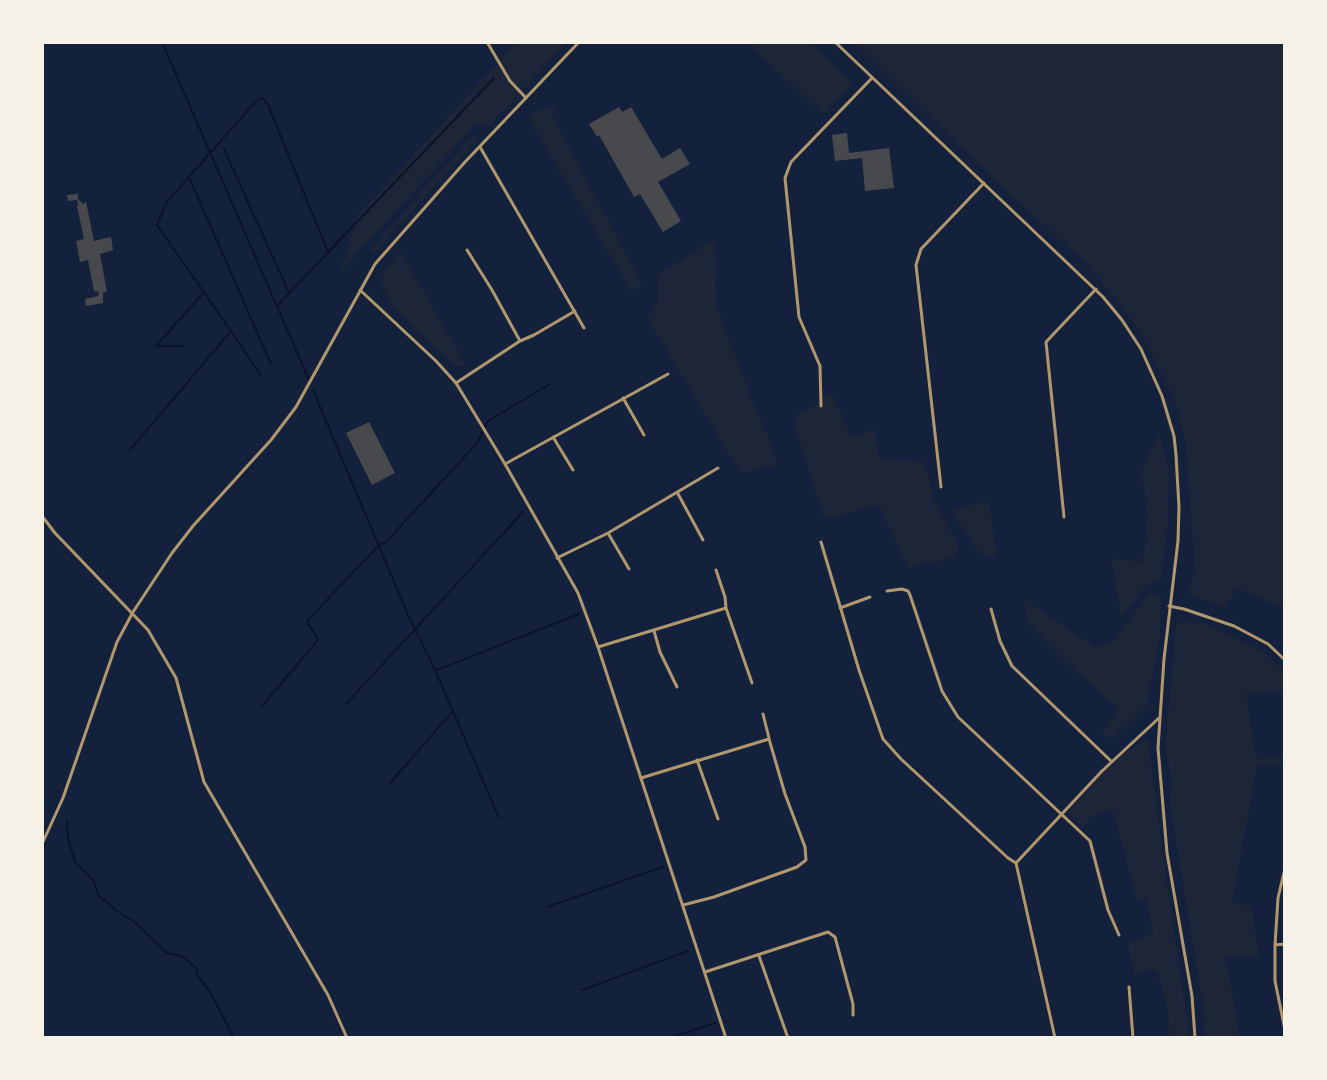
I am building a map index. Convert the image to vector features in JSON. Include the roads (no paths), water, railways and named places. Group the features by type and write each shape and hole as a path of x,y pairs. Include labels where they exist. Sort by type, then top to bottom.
{"street":[{"path":"488,42 510,81 526,98"},
{"path":"42,844 63,798 117,642 133,612 172,553 193,526 271,440 296,407 375,264 480,147 579,42"},
{"path":"835,42 1096,289 1122,320 1150,364 1162,396 1174,436 1179,477 1179,507 1178,541 1169,606 1158,748 1163,826 1192,996 1195,1038"},
{"path":"821,406 820,366 799,317 785,178 791,162 872,78"},
{"path":"480,147 584,328"},
{"path":"940,487 916,265 921,249 984,183"},
{"path":"467,250 520,341"},
{"path":"1064,517 1046,342 1096,289"},
{"path":"360,290 436,361 456,383 578,593 598,647 726,1038"},
{"path":"456,383 520,341 575,310"},
{"path":"505,464 668,374"},
{"path":"623,398 644,435"},
{"path":"553,437 573,470"},
{"path":"557,558 608,532 718,468"},
{"path":"677,492 703,540"},
{"path":"42,516 79,559 148,630 176,678 204,782 328,995 347,1038"},
{"path":"608,532 629,569"},
{"path":"820,542 869,701 880,733 887,745 1016,863 1055,1038"},
{"path":"716,570 725,597 726,608 752,683"},
{"path":"887,591 902,590 910,594 942,691 958,717 1086,837 1092,846 1108,910 1119,935"},
{"path":"840,608 870,597"},
{"path":"1169,606 1240,629 1268,644 1285,660"},
{"path":"598,647 726,608"},
{"path":"991,609 1000,641 1012,666 1111,761"},
{"path":"654,631 660,652 677,687"},
{"path":"683,905 714,897 797,867 806,860 805,847 791,811 763,714"},
{"path":"1016,863 1111,761 1159,718"},
{"path":"641,778 769,739"},
{"path":"697,760 718,819"},
{"path":"1285,868 1278,898 1275,945 1275,981 1285,1030"},
{"path":"705,972 822,934 832,933 853,1004 853,1015"},
{"path":"1275,945 1285,944"},
{"path":"759,956 788,1038"},
{"path":"1129,987 1133,1038"}],"waterway":[{"path":"162,42 309,380"},
{"path":"277,306 494,78"},
{"path":"130,450 231,331 157,225 166,203 257,100 263,98 268,105 328,252"},
{"path":"224,149 289,293"},
{"path":"189,177 271,364"},
{"path":"182,346 156,346 204,292"},
{"path":"231,331 261,376"},
{"path":"262,706 318,640 307,621 379,545 387,541 478,442 488,421 550,384"},
{"path":"313,390 408,615 435,670 499,818"},
{"path":"346,704 523,512"},
{"path":"437,670 579,614"},
{"path":"390,783 453,711"},
{"path":"67,821 68,839 75,862 94,881 98,895 136,923 167,953 183,957 196,968 197,975 212,995 234,1038"},
{"path":"547,907 663,867"},
{"path":"582,990 688,951"},
{"path":"669,1038 715,1023"}]}
